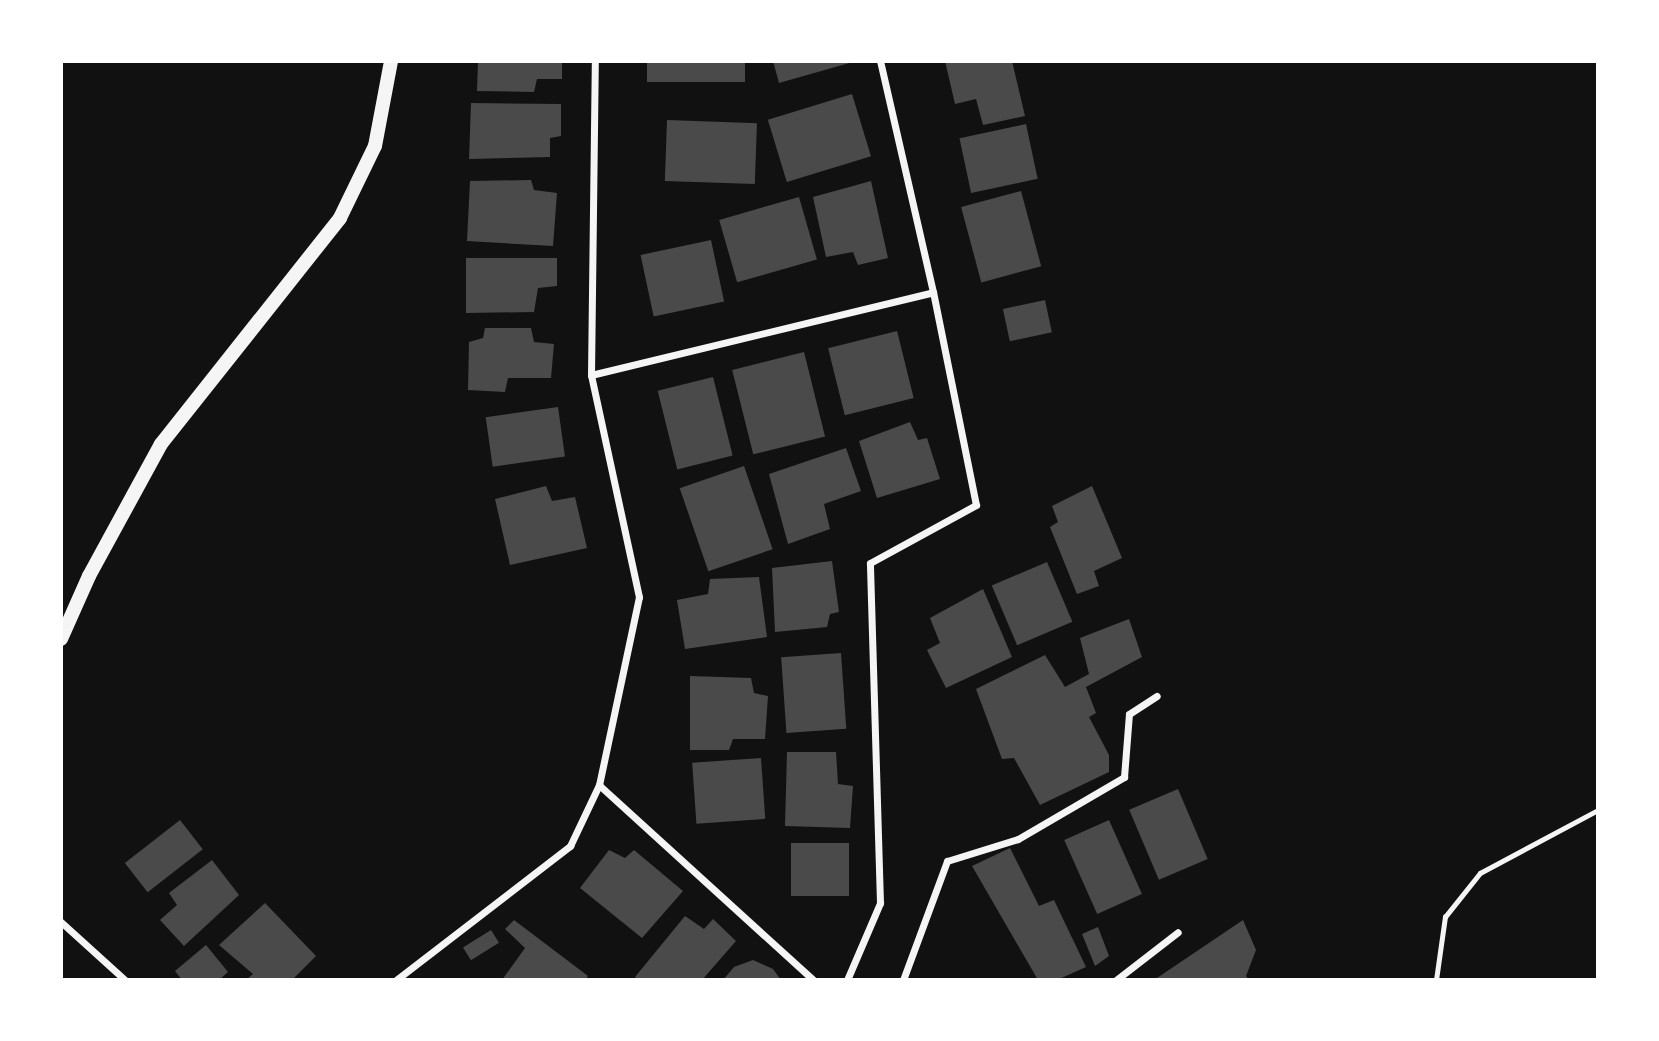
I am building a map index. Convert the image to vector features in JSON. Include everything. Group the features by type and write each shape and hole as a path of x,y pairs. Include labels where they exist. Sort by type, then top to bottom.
{"main road":[{"path":"61,639 89,576 161,444 340,218 375,146 391,61"}],"street":[{"path":"398,979 570,846 599,785 639,597 591,375 595,61"},
{"path":"847,980 880,903 870,563 976,505 933,292 880,61"},
{"path":"591,375 933,292"},
{"path":"903,980 947,861 1018,839 1124,778 1129,713 1157,696"},
{"path":"599,785 813,980"},
{"path":"61,922 125,980"},
{"path":"1116,980 1178,932"}],"path":[{"path":"1436,980 1445,917 1479,873 1598,810"}],"building":[{"path":"478,61 562,61 562,79 537,79 534,92 477,91"},
{"path":"647,61 745,61 745,82 647,82"},
{"path":"773,61 853,61 853,62 779,83"},
{"path":"945,61 1012,61 1025,116 983,125 976,99 955,104"},
{"path":"852,94 871,156 787,182 768,120"},
{"path":"471,103 561,104 561,136 550,138 550,157 469,159"},
{"path":"667,120 757,123 755,184 665,181"},
{"path":"1026,124 1038,179 971,193 959,138"},
{"path":"531,180 534,190 557,193 553,246 467,241 470,181"},
{"path":"871,181 888,258 858,265 853,252 826,257 813,197"},
{"path":"1021,191 1041,266 981,282 961,207"},
{"path":"799,197 817,259 737,282 719,220"},
{"path":"711,240 724,302 654,317 641,255"},
{"path":"466,258 557,258 557,286 538,288 534,312 466,313"},
{"path":"1045,300 1052,332 1010,341 1003,309"},
{"path":"485,328 531,328 534,342 554,344 551,378 508,378 505,392 468,390 469,342 483,338"},
{"path":"897,331 914,398 845,415 828,348"},
{"path":"804,352 825,436 753,454 732,370"},
{"path":"713,377 733,456 677,469 658,391"},
{"path":"558,407 565,457 493,467 486,417"},
{"path":"910,422 918,440 927,438 940,479 877,498 859,441"},
{"path":"846,448 861,491 824,504 830,529 788,544 769,474"},
{"path":"744,466 773,549 708,571 680,488"},
{"path":"546,486 552,501 575,497 587,548 510,565 495,499"},
{"path":"1092,486 1122,558 1094,571 1099,586 1077,594 1050,527 1058,522 1052,506"},
{"path":"832,561 839,612 830,614 827,627 775,632 772,568"},
{"path":"1047,562 1072,622 1017,645 992,585"},
{"path":"759,577 767,637 685,649 677,600 708,594 710,579"},
{"path":"983,589 1012,657 946,688 927,650 940,643 930,618"},
{"path":"1129,619 1142,657 1086,687 1096,713 1089,717 1109,755 1109,772 1040,805 1014,758 1002,759 976,689 1045,655 1065,687 1089,674 1080,638"},
{"path":"841,653 846,729 786,733 781,657"},
{"path":"690,676 751,678 754,693 768,696 765,739 733,739 729,750 690,750"},
{"path":"787,752 836,752 838,784 853,786 850,828 785,826"},
{"path":"761,758 765,819 696,824 692,763"},
{"path":"1178,789 1208,859 1159,880 1129,810"},
{"path":"180,820 203,849 148,892 125,863"},
{"path":"1109,820 1142,894 1097,914 1064,840"},
{"path":"791,843 849,843 849,896 791,896"},
{"path":"1010,848 1039,906 1054,900 1086,967 1057,980 1038,980 972,866"},
{"path":"609,850 625,858 634,850 683,891 642,938 580,888"},
{"path":"212,860 239,895 184,946 160,920 177,905 169,893"},
{"path":"265,903 316,956 292,980 246,980 253,974 219,945"},
{"path":"685,916 704,929 713,919 736,941 702,980 638,980 635,977"},
{"path":"514,920 588,976 585,980 502,980 525,948 505,929"},
{"path":"1243,920 1256,950 1246,976 1249,980 1154,980"},
{"path":"1098,927 1109,956 1095,966 1082,934"},
{"path":"491,930 499,943 471,960 463,947"},
{"path":"206,945 228,972 219,980 182,980 175,971"},
{"path":"753,960 773,969 781,980 723,980 734,967"}]}
